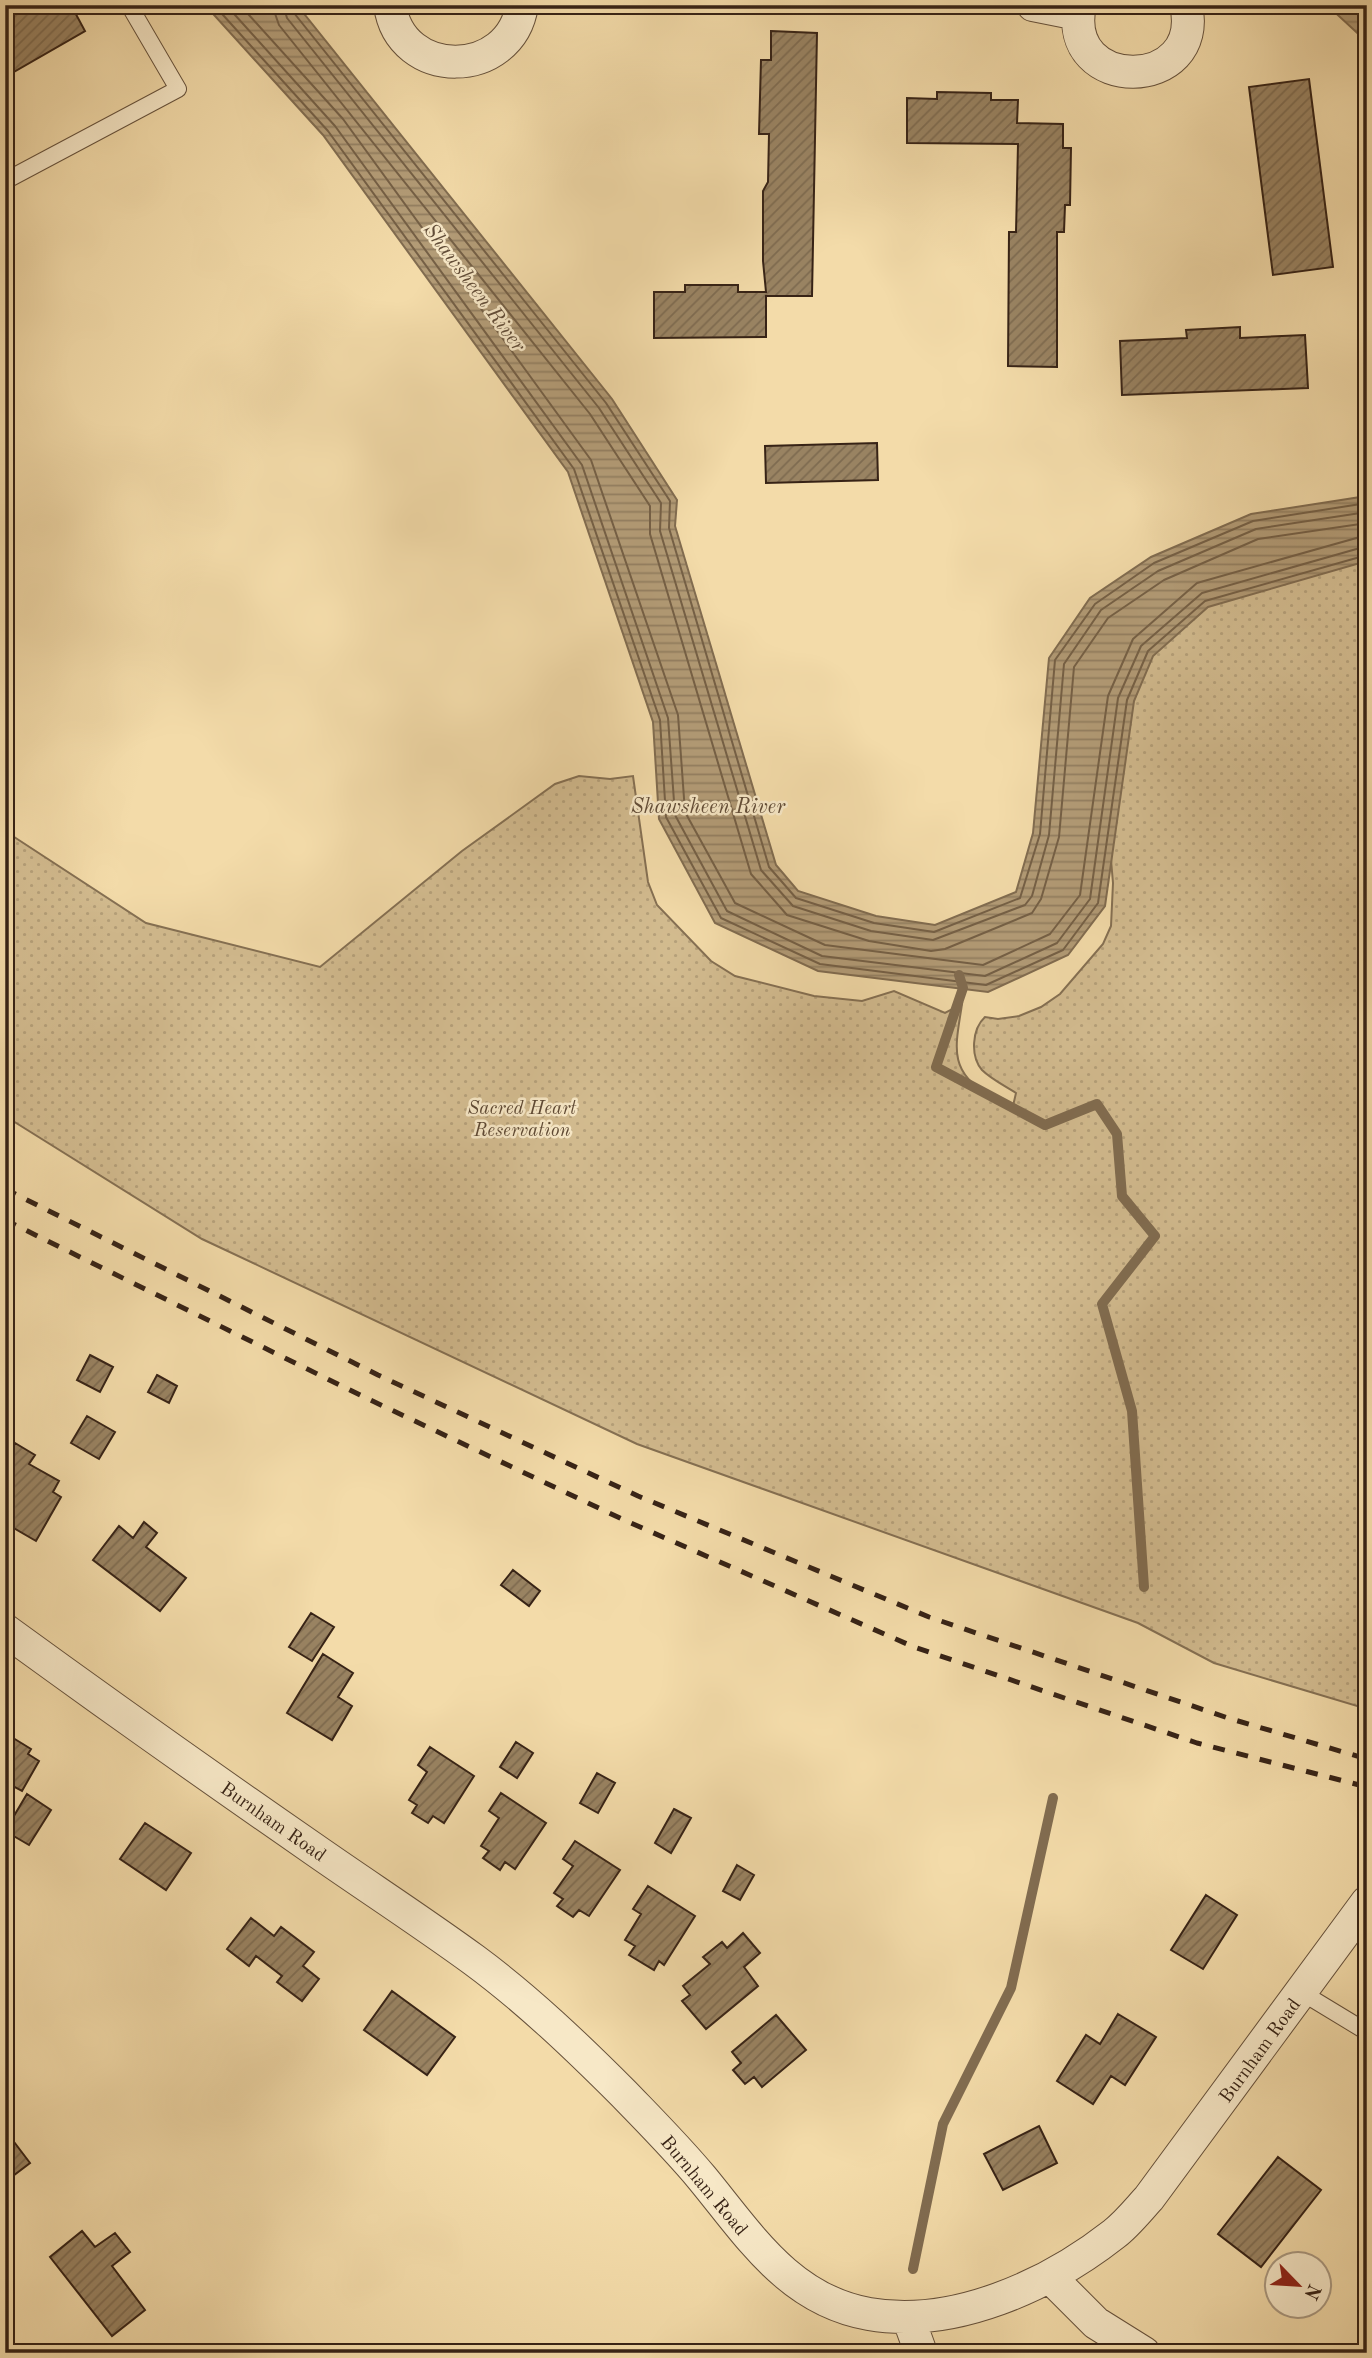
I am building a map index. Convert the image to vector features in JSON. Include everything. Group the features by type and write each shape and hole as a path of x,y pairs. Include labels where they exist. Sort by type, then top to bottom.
{"street":[{"path":"390,5 395,23 409,44 430,58 455,64 481,59 502,45 517,24 522,5"},
{"path":"1033,5 1079,10 1081,36 1094,57 1115,71 1140,73 1164,64 1181,46 1188,22 1186,5"},
{"name":"Burnham Road","path":"5,1630 110,1708 475,1961 550,2024 622,2092 698,2174 770,2263 797,2286 830,2302 868,2314 908,2317 998,2299 1050,2277 1116,2233 1149,2198 1367,1902"},
{"path":"1050,2277 1096,2323 1144,2353"},
{"path":"908,2317 921,2353"}],"lane":[{"path":"5,181 178,89 129,5"},
{"path":"1301,1992 1367,2032"}],"green space":[{"name":"Sacred Heart Reservation","path":"1367,527 1367,1709 1214,1663 1138,1623 637,1444 202,1239 5,1116 5,831 146,923 320,967 462,851 555,784 579,776 610,779 633,776 648,882 657,905 711,961 735,976 814,996 862,1001 894,991 945,1013 962,1004 957,1044 960,1066 975,1086 1000,1102 1013,1106 1016,1093 982,1070 978,1064 974,1050 975,1035 985,1017 998,1019 1019,1016 1041,1007 1060,994 1103,944 1111,926 1113,883 1108,825 1121,684 1197,589"}],"water":[{"name":"Shawsheen River","path":"205,5 297,5 612,399 677,500 675,526 776,865 798,891 876,916 935,925 1016,892 1033,833 1049,658 1090,598 1151,557 1251,514 1367,496 1367,561 1208,607 1153,656 1134,701 1105,906 1068,955 988,992 818,971 715,923 659,819 653,722 568,472 323,135"},
{"path":"1327,5 1367,5 1367,42"}],"building":[{"path":"5,5 71,5 85,31 5,77"},
{"path":"771,31 817,33 812,296 766,296 766,337 654,338 654,292 685,292 685,285 738,285 738,292 766,292 763,191 768,182 769,134 759,134 761,60 771,60"},
{"path":"1309,79 1333,267 1273,275 1249,87"},
{"path":"937,92 991,93 991,100 1018,100 1017,123 1063,124 1063,148 1071,148 1070,205 1065,205 1064,232 1057,232 1057,367 1008,366 1009,232 1016,232 1018,144 907,143 907,98 937,99"},
{"path":"1240,327 1240,338 1305,335 1308,388 1122,395 1120,341 1187,338 1186,330"},
{"path":"877,443 878,480 766,483 765,446"},
{"path":"90,1355 113,1367 100,1392 77,1380"},
{"path":"157,1375 177,1386 169,1403 148,1392"},
{"path":"87,1416 115,1432 99,1459 71,1443"},
{"path":"15,1443 35,1455 29,1464 59,1481 53,1492 61,1497 36,1541 5,1523 5,1509 10,1501 5,1498 5,1460"},
{"path":"144,1522 157,1533 146,1547 186,1578 160,1611 93,1560 119,1526 133,1538"},
{"path":"513,1570 540,1591 529,1606 501,1585"},
{"path":"311,1613 334,1627 312,1661 289,1647"},
{"path":"323,1654 353,1673 338,1697 352,1706 332,1740 287,1713"},
{"path":"5,1733 31,1749 28,1754 39,1761 22,1791 5,1782"},
{"path":"516,1742 533,1753 517,1778 500,1767"},
{"path":"430,1747 474,1776 444,1823 433,1816 428,1823 412,1813 417,1805 409,1800 427,1772 418,1765"},
{"path":"597,1773 615,1783 598,1813 580,1803"},
{"path":"501,1793 546,1823 515,1869 505,1862 500,1870 483,1858 489,1851 481,1846 499,1818 489,1811"},
{"path":"27,1794 51,1810 29,1845 5,1831"},
{"path":"674,1809 691,1818 671,1853 655,1843"},
{"path":"145,1823 191,1853 166,1890 120,1859"},
{"path":"575,1841 620,1870 589,1916 579,1910 573,1917 557,1906 563,1899 554,1893 573,1866 563,1859"},
{"path":"737,1865 754,1875 740,1900 723,1891"},
{"path":"648,1886 695,1916 664,1965 659,1961 654,1970 629,1955 635,1946 625,1940 641,1914 633,1909"},
{"path":"1206,1895 1237,1915 1203,1969 1171,1950"},
{"path":"251,1918 274,1936 281,1927 314,1952 303,1966 319,1979 302,2001 277,1982 282,1976 256,1956 249,1966 227,1949"},
{"path":"743,1933 760,1953 744,1967 758,1986 706,2029 682,2001 690,1995 683,1986 710,1964 703,1957 722,1942 727,1948"},
{"path":"392,1991 455,2037 427,2075 364,2030"},
{"path":"1118,2014 1156,2037 1125,2085 1111,2076 1093,2104 1057,2081 1086,2035 1100,2044"},
{"path":"776,2015 806,2050 762,2087 754,2077 745,2084 733,2070 741,2063 732,2052"},
{"path":"1039,2126 1057,2163 1003,2190 984,2154"},
{"path":"5,2130 30,2163 5,2182"},
{"path":"1278,2157 1321,2190 1274,2250 1264,2250 1264,2263 1261,2267 1218,2234"},
{"path":"82,2231 95,2247 115,2233 130,2252 112,2266 145,2310 112,2336 50,2257"}],"waterway":[{"path":"959,975 963,988 936,1067 1045,1125 1097,1104 1117,1134 1122,1196 1155,1236 1102,1304 1132,1411 1144,1587"},
{"path":"913,2269 943,2124 1011,1988 1053,1798"}],"railway":[{"path":"5,1189 378,1375 638,1496 929,1617 1228,1718 1367,1759"},
{"path":"5,1220 362,1396 624,1520 914,1647 1197,1743 1367,1787"}]}
